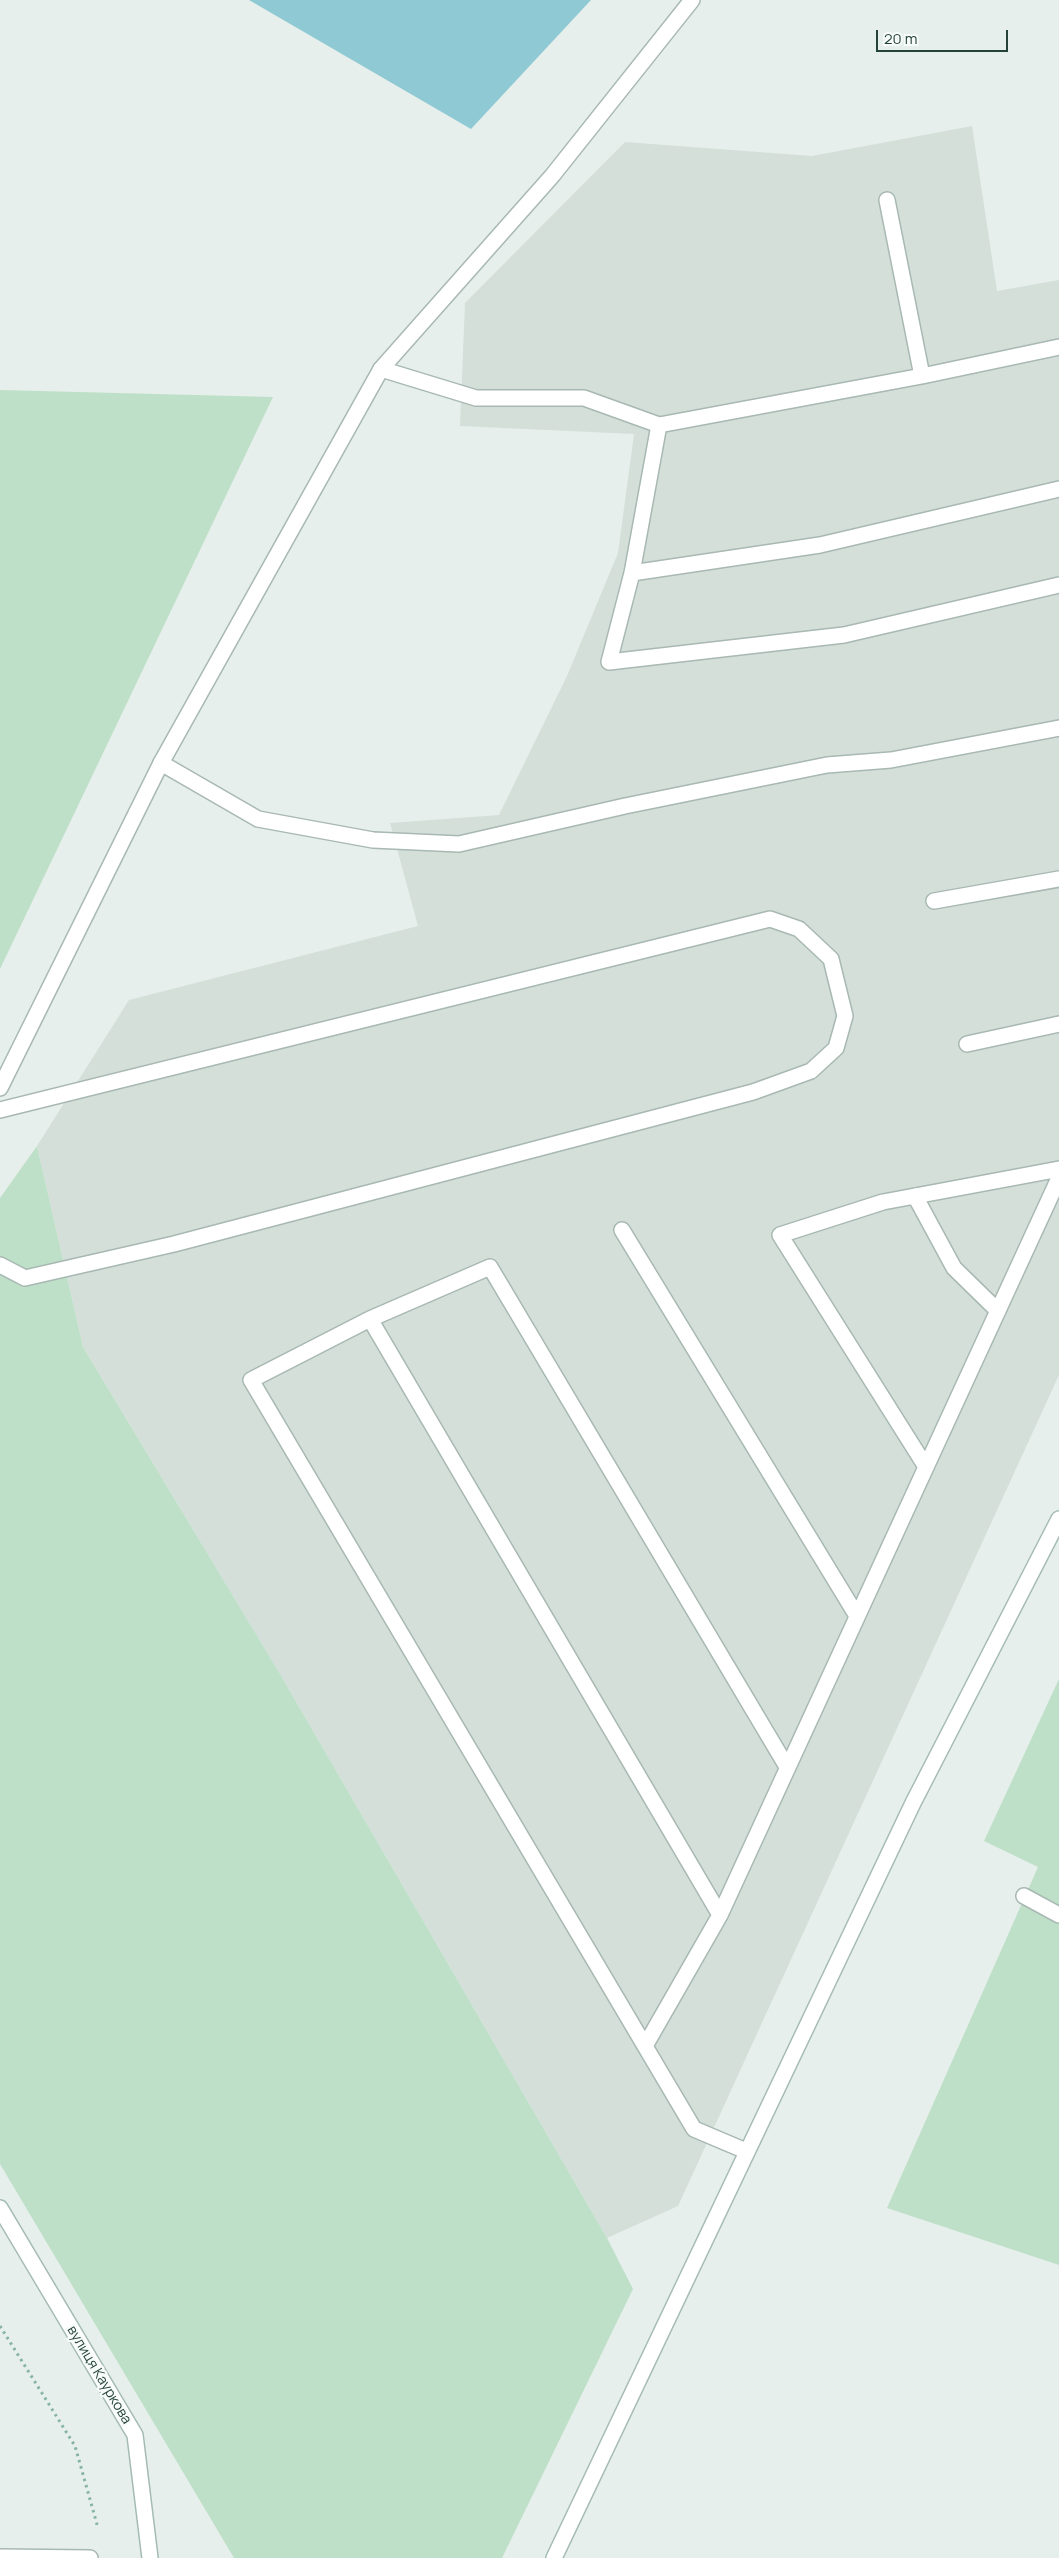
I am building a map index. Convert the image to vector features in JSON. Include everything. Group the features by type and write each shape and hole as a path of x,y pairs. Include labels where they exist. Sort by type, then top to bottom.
{"street":[{"path":"0,1088 161,763 381,369 552,176 692,0"},
{"path":"887,200 922,376"},
{"path":"381,369 476,398 584,398 659,425 922,376 1059,347"},
{"path":"659,425 632,573 609,662 844,635 1059,585"},
{"path":"632,573 820,545 1059,489"},
{"path":"161,763 258,819 373,840 459,844 625,806 827,765 891,760 1059,728"},
{"path":"934,901 1059,879"},
{"path":"0,1110 770,919 799,929 831,959 845,1016 836,1048 812,1071 753,1092 165,1246 24,1278 0,1264"},
{"path":"967,1044 1059,1024"},
{"path":"926,1467 780,1235 882,1202 1059,1169"},
{"path":"645,2046 720,1915 1059,1178"},
{"path":"915,1196 954,1268 998,1311"},
{"path":"622,1230 857,1616"},
{"path":"746,2151 694,2129 251,1380 370,1319 490,1267 787,1767"},
{"path":"370,1319 720,1915"},
{"path":"554,2558 913,1803 1059,1519"},
{"path":"1024,1896 1059,1915"},
{"name":"вулиця Кауркова","path":"0,2208 135,2435 150,2558"},
{"path":"0,2557 90,2558"}],"path":[{"path":"0,2326 75,2446 99,2530"}],"shaded area":[{"path":"972,126 997,291 1059,280 1059,1375 678,2206 607,2238 280,1674 83,1347 37,1146 129,1000 418,926 390,823 499,815 567,676 618,553 634,434 460,426 465,303 625,142 812,156"}],"green space":[{"path":"0,390 273,397 0,969"},
{"path":"37,1146 83,1347 280,1674 607,2238 633,2289 502,2558 234,2558 0,2164 0,1198"},
{"path":"1059,1679 1059,2265 887,2208 1038,1867 984,1841"}],"water":[{"path":"249,0 591,0 471,129"}]}
